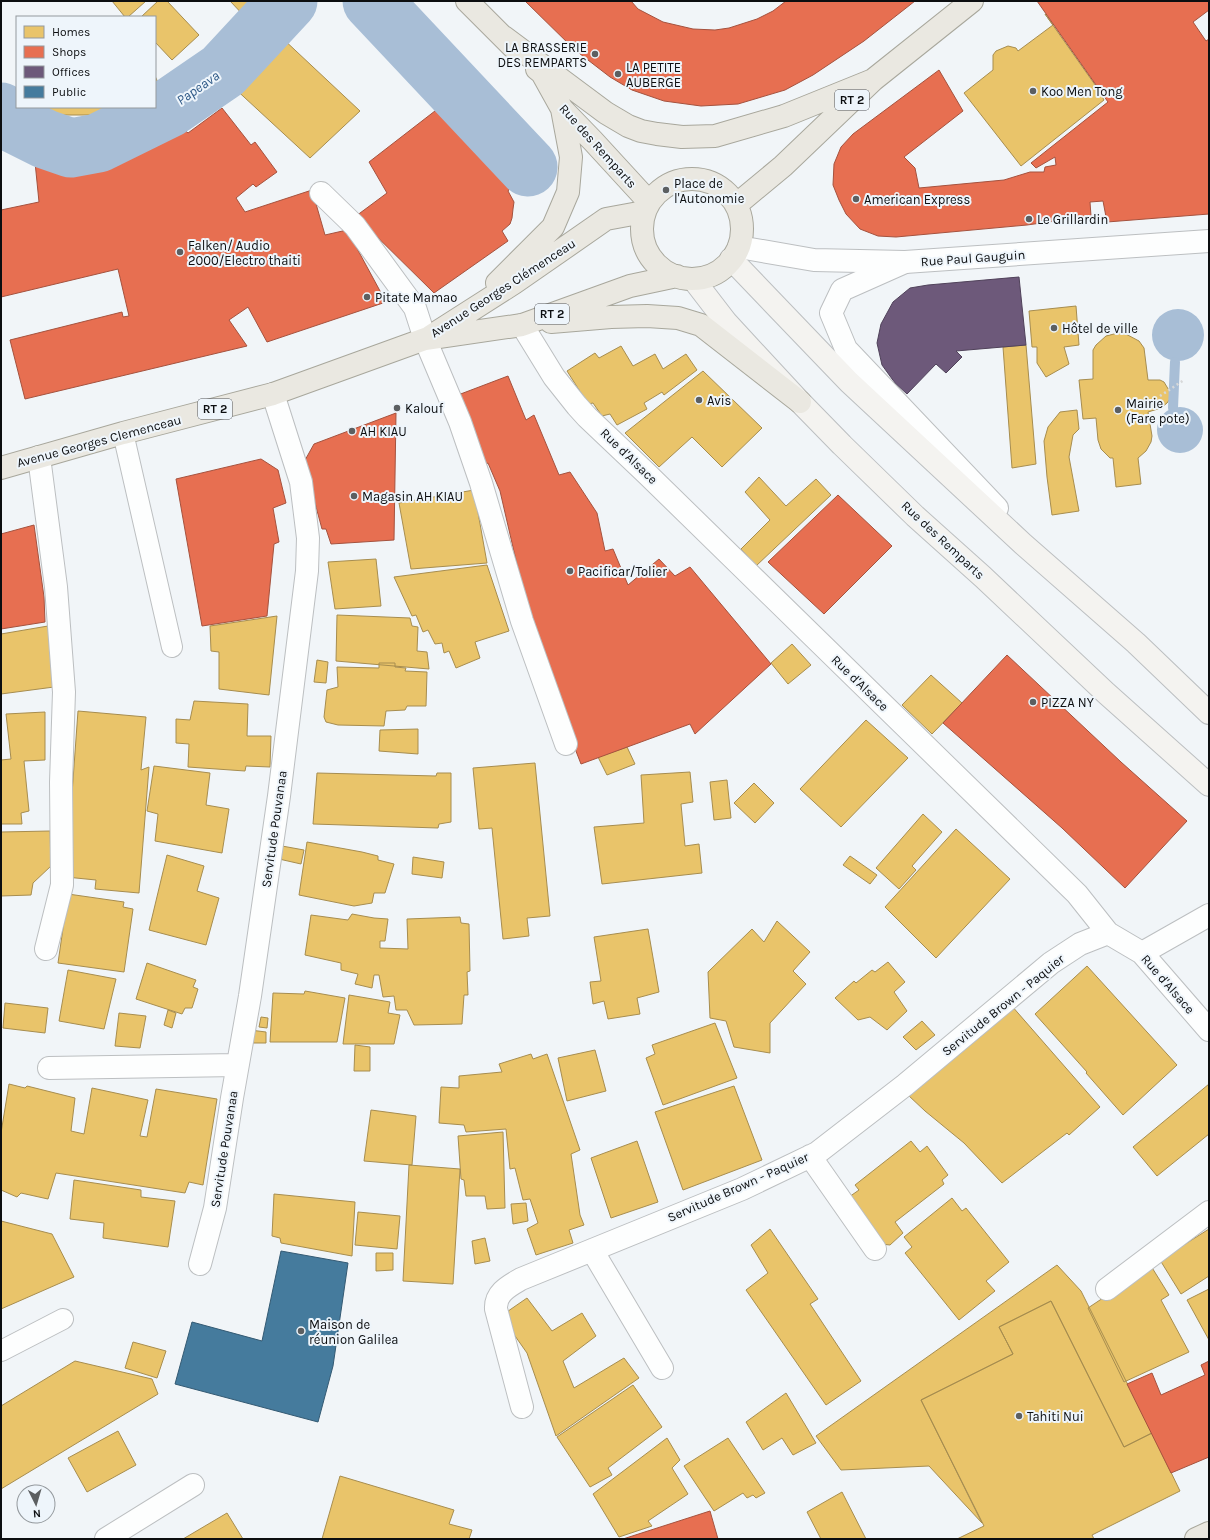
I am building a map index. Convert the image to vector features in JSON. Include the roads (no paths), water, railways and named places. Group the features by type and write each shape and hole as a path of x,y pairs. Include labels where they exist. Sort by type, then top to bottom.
{"main road":[{"name":"Rue des Remparts","path":"467,1 542,73 562,109 593,141 647,207"},
{"name":"RT 2","path":"736,205 783,166 873,80 972,1"},
{"path":"504,37 606,113 628,126 641,131 682,137 715,136 784,116 873,80"},
{"path":"469,311 553,227 568,192 572,157 562,109"},
{"path":"685,278 665,271 654,262 647,251 642,238 642,225 647,207 661,189 676,181 694,178 711,182 725,191 736,205 742,226 735,253 849,382 1023,544 1136,643 1209,713"},
{"name":"Avenue Georges Clémenceau","path":"425,339 520,279 606,220 647,207"},
{"name":"RT 2","path":"685,278 708,276 721,269 735,253"},
{"name":"Rue des Remparts","path":"685,278 800,402 915,516 988,582 1106,693 1209,785"},
{"name":"Avenue Georges Clémenceau","path":"425,339 522,325 630,286 685,278"},
{"path":"522,325 611,317 647,316 678,318 701,325 800,402"},
{"name":"Avenue Georges Clemenceau","path":"1,468 123,433 273,394 425,339"},
{"path":"1196,1539 1209,1533"}],"street":[{"path":"321,193 355,226 415,308 425,339 460,422 481,483 522,621 566,744"},
{"name":"Rue Paul Gauguin","path":"735,253 814,260 905,262 1209,241"},
{"path":"905,262 842,290 831,313 846,349 1077,591"},
{"name":"Rue d'Alsace","path":"522,325 554,377 587,417 1077,894 1108,933 1142,953 1209,1030"},
{"name":"Servitude Pouvanaa","path":"200,1264 214,1208 237,1065 250,996 279,796 307,571 308,538 301,482 273,394"},
{"path":"39,457 56,587 64,692 60,782 62,885 46,949"},
{"path":"1142,953 1209,915"},
{"name":"Servitude Brown - Paquier","path":"522,1407 496,1309 496,1303 499,1295 506,1288 521,1278 742,1188 817,1153 904,1085 1051,963 1080,944 1108,933"},
{"path":"49,1068 237,1065"},
{"path":"810,1156 875,1249"},
{"path":"1107,1289 1209,1212"},
{"path":"592,1250 662,1368"},
{"path":"106,1539 194,1485"}],"lane":[{"path":"123,433 172,646"},
{"path":"1,1351 63,1319"}],"water":[{"path":"1173,309 1183,309 1197,316 1204,330 1204,340 1197,354 1183,361 1173,361 1163,357 1156,350 1152,340 1152,330 1156,320 1163,313"},
{"path":"1185,407 1197,413 1202,421 1202,439 1197,447 1189,452 1175,453 1163,447 1158,439 1157,425 1163,413 1171,408"}],"waterway":[{"name":"Papeava","path":"1,112 15,124 45,139 71,148 98,143 169,108 223,71 288,1"},
{"name":"Papeava","path":"372,1 528,167"},
{"path":"1173,408 1175,362"}],"place":[{"name":"LA BRASSERIE DES REMPARTS","path":"595,54"},
{"name":"LA PETITE AUBERGE","path":"618,74"},
{"name":"Koo Men Tong","path":"1033,91"},
{"name":"Place de l'Autonomie","path":"666,190"},
{"name":"American Express","path":"856,199"},
{"name":"Le Grillardin","path":"1029,219"},
{"name":"Falken/ Audio 2000/Electro thaiti","path":"180,252"},
{"name":"Pitate Mamao","path":"367,297"},
{"name":"Hôtel de ville","path":"1054,328"},
{"name":"Avis","path":"699,400"},
{"name":"Kalouf","path":"397,408"},
{"name":"Mairie (Fare pote)","path":"1118,410"},
{"name":"AH KIAU","path":"352,431"},
{"name":"Magasin AH KIAU","path":"354,496"},
{"name":"Pacificar/Tolier","path":"570,571"},
{"name":"PIZZA NY","path":"1033,702"},
{"name":"Maison de réunion Galilea","path":"301,1331"},
{"name":"Tahiti Nui","path":"1019,1416"}]}
